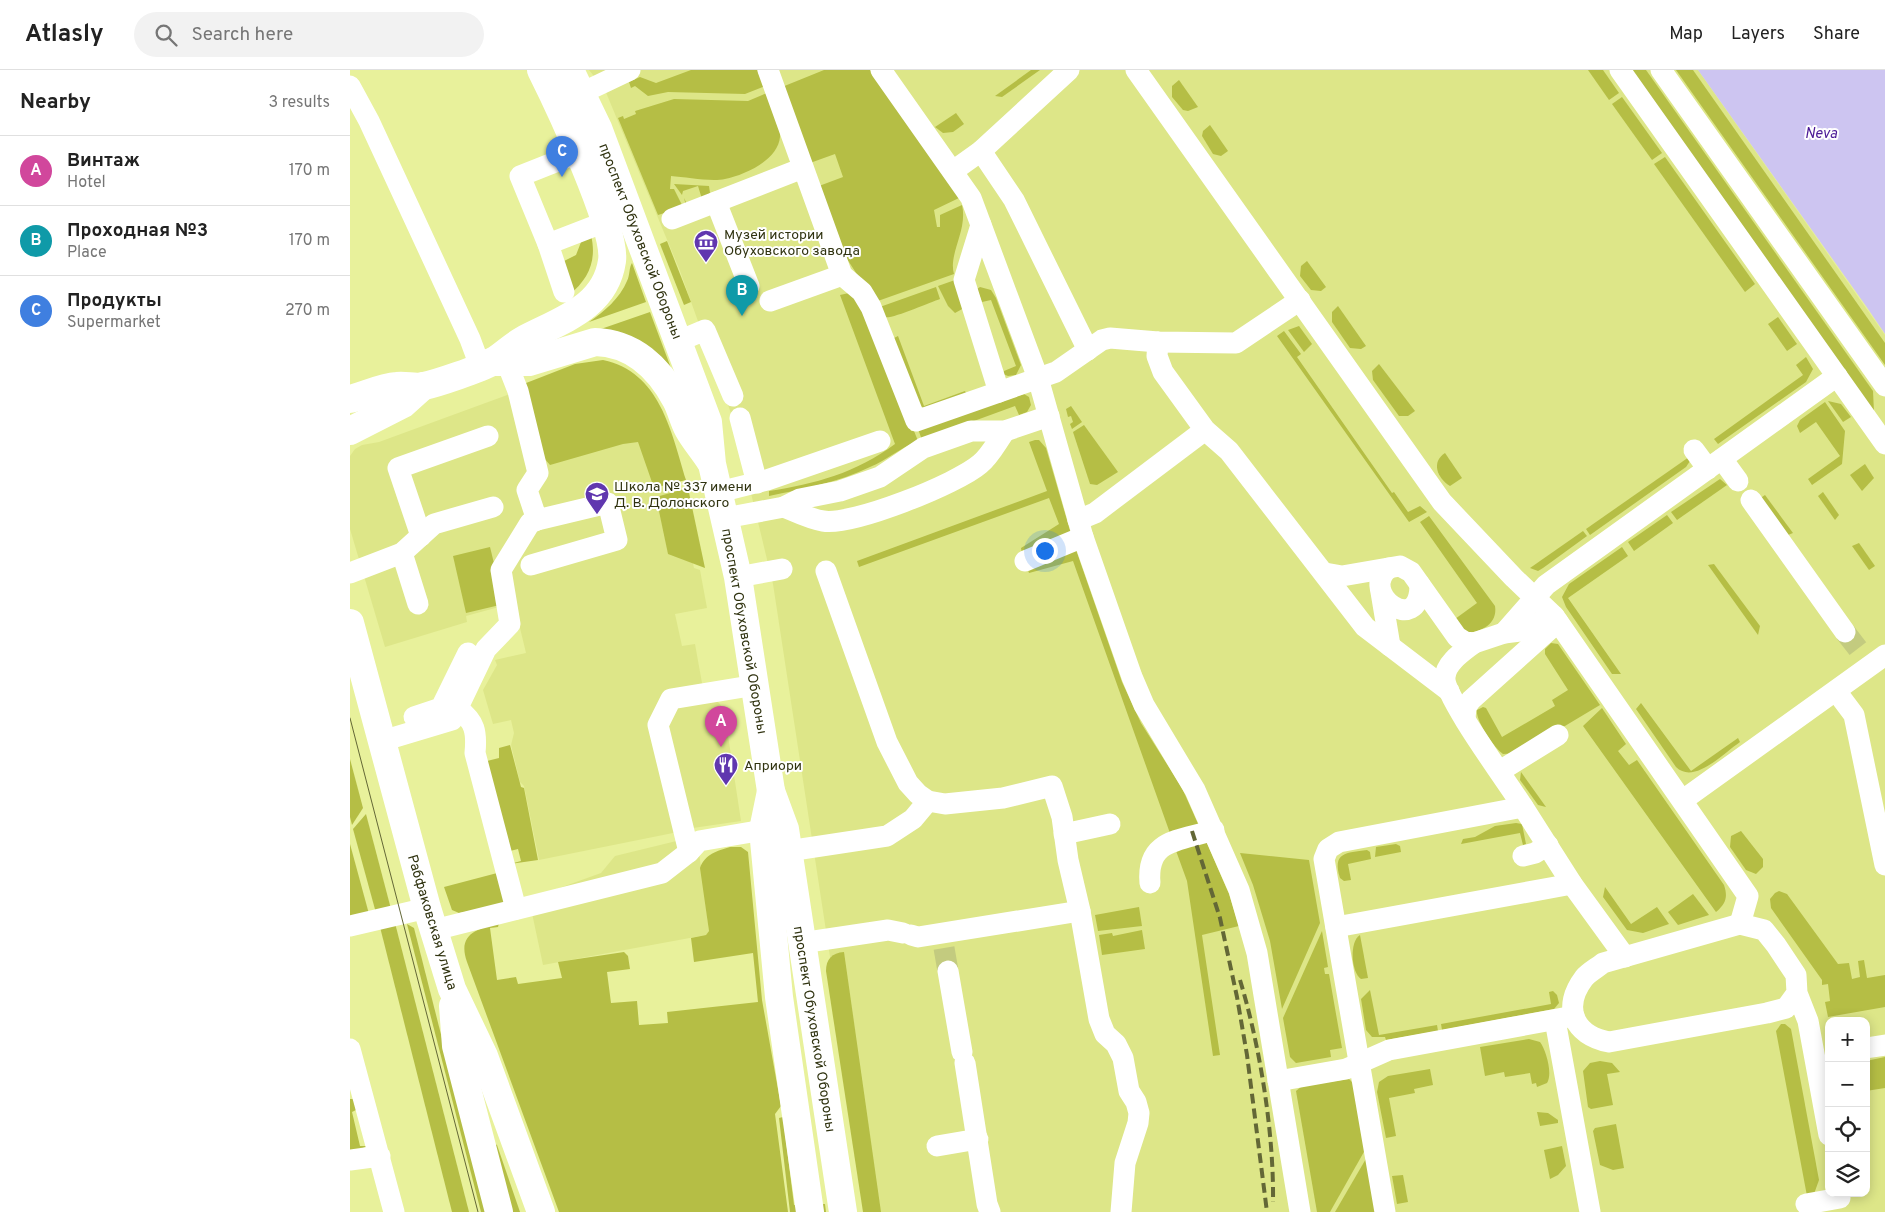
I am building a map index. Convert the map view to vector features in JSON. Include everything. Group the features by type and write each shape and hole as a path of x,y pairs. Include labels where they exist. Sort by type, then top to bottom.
{"main road":[{"name":"проспект Обуховской Обороны","path":"541,70 570,89 598,128 708,422 712,464 738,577 771,791 785,829 842,1212"},
{"name":"проспект Обуховской Обороны","path":"493,364 522,340 556,326 590,302 602,287 612,260 612,246 578,153 570,89"},
{"path":"350,399 396,386 423,386 493,364 529,362 595,342 616,345 636,354 656,369 665,380 688,429 712,464"},
{"path":"350,431 403,404 423,386"},
{"name":"Рабфаковская улица","path":"350,623 430,919 452,989 484,1056 541,1212"},
{"path":"771,791 763,830 779,997 810,1212"},
{"path":"452,989 456,1046 499,1212"}],"street":[{"path":"570,89 630,70"},
{"path":"768,70 842,275 862,292 871,307 916,421 1056,372 1088,350 1110,338 1158,342 1236,343 1300,300"},
{"path":"881,70 971,198 1038,378 1080,529 1141,698 1180,763 1214,830 1239,890 1257,953 1300,1212"},
{"path":"953,171 981,151 1069,70"},
{"path":"1136,70 1442,502 1556,619 1748,896 1740,924"},
{"path":"1620,70 1885,444"},
{"path":"1661,70 1885,386"},
{"path":"350,86 366,115 456,309 493,364 518,391 538,473 527,490 537,520"},
{"path":"981,151 1014,200 1088,350"},
{"path":"564,292 548,244 520,176 578,153"},
{"path":"672,219 803,168"},
{"path":"716,202 749,286"},
{"path":"981,225 964,280 999,392"},
{"path":"548,244 592,227"},
{"path":"770,301 842,275"},
{"path":"679,341 705,330 733,396"},
{"path":"1158,342 1157,356 1163,372 1205,430 1229,451 1365,627 1448,691"},
{"path":"1504,633 1546,584 1837,376"},
{"path":"784,507 800,499 840,491 880,477 923,448 971,431 1005,431 1049,416"},
{"path":"740,418 757,482"},
{"path":"1025,561 1080,529 1095,513 1205,430"},
{"path":"722,505 784,507 824,521 854,518 935,489 963,476 981,463 1005,431"},
{"path":"421,536 398,468 488,436"},
{"path":"722,505 757,482 880,441"},
{"path":"1694,450 1738,481"},
{"path":"1751,500 1845,632"},
{"path":"382,741 452,720 486,649 510,624 502,570 530,524 537,520 608,503 617,540 531,565"},
{"path":"350,573 402,554 434,524 493,507"},
{"path":"402,554 418,604"},
{"path":"1325,573 1342,576 1400,566 1411,572 1459,650"},
{"path":"1389,568 1383,573 1380,583 1390,646"},
{"path":"738,577 782,569"},
{"path":"826,571 887,742 908,783 928,802 945,804 1003,798 1052,786 1062,817 1068,860 1080,911 1099,1019 1105,1034 1116,1044 1123,1058 1129,1091 1136,1102 1139,1113 1138,1124 1125,1163 1121,1212"},
{"path":"1382,592 1388,603 1397,609 1406,610 1415,605 1420,597 1420,585"},
{"path":"1418,668 1429,670 1459,650 1504,633 1556,619"},
{"path":"1465,718 1466,707 1471,700 1556,619"},
{"path":"408,733 413,717 441,708 473,645"},
{"path":"1459,650 1444,677 1448,691 1572,884 1625,957"},
{"path":"1683,800 1836,691 1871,657"},
{"path":"689,852 658,725 671,699 756,685"},
{"path":"1836,691 1854,716 1885,865"},
{"path":"458,709 470,718 477,738 475,753 516,909"},
{"path":"1500,772 1558,735"},
{"path":"788,850 887,836 913,818 928,802"},
{"path":"1385,1212 1324,859 1328,848 1339,842 1524,807"},
{"path":"1064,834 1110,824"},
{"path":"350,926 516,909 662,873 689,852 699,841 763,830"},
{"path":"1150,883 1150,862 1157,850 1173,842 1214,830"},
{"path":"1523,856 1535,853 1548,846"},
{"path":"1336,927 1572,884"},
{"path":"802,943 888,930 943,941 1080,911"},
{"path":"1590,1212 1565,1018 1576,990 1586,976 1603,964 1740,924 1764,930 1796,975 1797,993 1822,1056 1827,1107"},
{"path":"948,971 978,1139 987,1204 990,1212"},
{"path":"1278,1082 1346,1069 1389,1050 1565,1018 1583,1032 1598,1040 1609,1042 1767,1013 1786,1008 1797,993"},
{"path":"1870,1047 1885,1045"},
{"path":"350,1049 356,1093 380,1156 394,1212"},
{"path":"937,1146 978,1139"},
{"path":"350,1160 380,1156"},
{"path":"1806,1204 1841,1201"}],"shaded area":[{"path":"589,70 1698,70 1885,335 1885,1212 869,1212 773,584 733,419 680,271 605,90"},
{"path":"691,70 757,70 765,86 745,94 668,92 648,96 635,86 631,88 629,82 640,77 656,83"},
{"path":"824,70 870,70 957,193 959,198 934,210 937,227 940,227 940,215 962,205 961,233 954,258 954,274 875,302 847,259 819,186 843,177 835,154 810,163 782,87"},
{"path":"1031,70 1040,70 1002,97 995,96"},
{"path":"1588,70 1603,70 1619,93 1609,100"},
{"path":"1632,70 1646,70 1873,391 1874,412"},
{"path":"1676,70 1693,70 1885,343 1885,365"},
{"path":"1179,80 1198,107 1188,111 1183,110 1172,97 1172,86"},
{"path":"767,93 776,115 780,132 778,145 773,153 751,170 725,179 706,180 671,176 670,189 674,189 683,207 658,215 618,118 623,116 624,119 636,114 635,111 674,99 748,101"},
{"path":"1622,97 1662,153 1652,160 1612,104"},
{"path":"956,113 964,124 953,132 943,133 935,127"},
{"path":"1210,125 1228,151 1221,156 1213,154 1202,136 1203,131"},
{"path":"1665,157 1755,284 1745,292 1654,164"},
{"path":"674,184 709,186 710,193 704,199 686,206 684,198 687,204 702,199 698,186 683,191 682,195"},
{"path":"591,235 593,253 590,268 582,282 569,295 564,261 576,255 583,237"},
{"path":"667,241 691,302 684,305 660,244"},
{"path":"1307,261 1326,287 1321,291 1311,290 1300,276 1301,266"},
{"path":"632,263 646,302 589,322 616,299 628,279"},
{"path":"955,280 964,308 955,313 948,306 938,286"},
{"path":"936,287 940,299 902,313 885,317 877,308"},
{"path":"980,287 991,290 996,298 1021,365 1016,375 1008,376 1003,374 1004,371 1016,366 991,300 982,302 977,289"},
{"path":"849,293 865,306 911,431 914,431 918,441 876,464 846,477 769,496 769,491 819,481 850,470 895,444 840,295"},
{"path":"1338,306 1366,346 1361,349 1350,348 1332,322 1332,312"},
{"path":"650,312 671,368 664,359 647,346 629,338 598,330"},
{"path":"1778,317 1797,344 1787,351 1768,324"},
{"path":"1299,326 1312,344 1304,352 1288,330"},
{"path":"1284,331 1301,354 1297,357 1392,493 1394,492 1408,512 1420,506 1427,512 1409,522 1277,336"},
{"path":"898,336 924,406 965,391 966,393 924,408 920,406 892,339"},
{"path":"1806,357 1813,369 1806,382 1718,444 1714,439 1803,375 1796,365"},
{"path":"603,360 622,367 638,377 650,390 668,424 686,480 654,488 638,442 623,444 550,465 538,451 521,385 575,364"},
{"path":"1379,364 1415,411 1408,416 1399,416 1373,380 1372,371"},
{"path":"518,391 639,394 674,477 694,568 700,570 707,608 675,614 682,646 695,644 702,683 724,709 741,821 679,830 673,833 539,860 524,786 520,782 511,745 514,733 511,720 493,724 483,690 497,665 495,660 526,653 514,603 466,616 467,622 385,647 350,529 350,456 355,449 362,445 379,442"},
{"path":"1024,394 1029,397 1031,405 1027,412 1019,415 1015,406 922,440 918,429"},
{"path":"1828,401 1841,404 1851,417 1843,422"},
{"path":"1825,402 1845,431 1842,464 1812,485 1808,479 1840,456 1816,422 1800,433 1797,426 1800,420"},
{"path":"1071,406 1082,422 1072,429 1070,424 1073,422 1071,416 1068,417 1066,409"},
{"path":"1084,425 1118,472 1097,485 1090,484 1073,432"},
{"path":"1039,440 1046,448 1071,534 1022,554 1021,548 1059,524 1049,498 859,567 857,561 1047,491 1029,442"},
{"path":"1445,453 1462,478 1450,486 1445,483 1437,470 1438,461"},
{"path":"1689,457 1690,461 1686,467 1590,535 1586,529"},
{"path":"1865,464 1874,478 1862,491 1850,475"},
{"path":"1720,479 1727,485 1677,520 1671,512"},
{"path":"688,488 705,568 668,554 656,497"},
{"path":"1823,492 1839,515 1835,520 1818,496"},
{"path":"1765,495 1793,533 1788,535 1759,499"},
{"path":"1667,515 1673,523 1634,551 1628,542"},
{"path":"1429,516 1495,606 1494,618 1483,629 1466,633 1455,619 1477,603 1420,522"},
{"path":"1583,531 1587,536 1543,568 1538,571 1530,568"},
{"path":"1859,543 1875,566 1869,570 1852,546"},
{"path":"490,547 504,604 466,613 453,556"},
{"path":"1075,547 1122,682 1141,723 1182,788 1199,826 1171,836 1073,561 1029,573 1027,567"},
{"path":"1622,547 1628,556 1568,598 1621,674 1612,674 1566,607 1562,597 1569,584"},
{"path":"1714,564 1760,626 1758,635 1708,565"},
{"path":"1551,643 1558,644 1600,705 1520,753 1503,754 1486,734 1477,715 1477,710 1483,707 1486,708 1502,737 1555,706 1552,700 1568,690 1545,654 1545,649"},
{"path":"1641,703 1691,771 1738,738 1740,742 1700,770 1683,772 1676,767 1636,709"},
{"path":"1602,708 1626,744 1618,751 1629,765 1637,760 1724,885 1725,900 1716,912 1583,726"},
{"path":"510,745 521,787 524,788 538,860 510,864 521,861 518,849 506,852 483,762 499,758 499,748"},
{"path":"350,759 363,808 352,825 350,817"},
{"path":"1521,772 1546,807 1538,805 1520,780"},
{"path":"366,814 391,909 376,913 353,829"},
{"path":"1522,824 1526,844 1523,845 1520,833 1461,844 1463,839 1475,837 1495,826"},
{"path":"1741,831 1763,859 1763,867 1756,874 1746,870 1730,847 1731,836"},
{"path":"697,836 709,931 706,935 543,965 529,899 601,873 615,856"},
{"path":"1206,841 1229,894 1239,926 1202,935 1220,1055 1213,1056 1187,881 1175,848"},
{"path":"350,844 369,914 350,918"},
{"path":"1396,844 1400,846 1401,852 1375,857 1376,847"},
{"path":"730,847 741,847 748,852 762,1000 781,1106 775,1114 788,1212 559,1212 467,962 465,945 467,939 471,934 483,928 499,923 498,927 490,928 497,980 516,977 518,984 562,978 558,962 624,952 628,956 630,969 607,972 611,1003 637,1001 639,1025 668,1023 667,1012 758,1002 753,953 694,962 691,938 706,935 709,931 700,868 708,856"},
{"path":"1367,850 1370,852 1371,859 1348,864 1351,880 1344,881 1340,878 1338,869 1339,859 1347,853"},
{"path":"1240,853 1309,860 1320,923 1282,1009 1270,941 1253,885"},
{"path":"501,872 505,905 459,913 452,910 444,887"},
{"path":"1605,887 1631,924 1657,907 1669,924 1643,933 1627,930 1603,897"},
{"path":"1779,891 1787,894 1838,964 1849,963 1852,979 1860,977 1858,961 1864,960 1867,978 1885,975 1885,1007 1828,1017 1825,1002 1830,1001 1828,984 1822,985 1822,980 1771,908 1770,899"},
{"path":"1693,894 1709,915 1678,925 1668,912"},
{"path":"1139,907 1142,926 1098,931 1095,915"},
{"path":"395,923 469,1212 452,1212 380,927"},
{"path":"407,924 414,928 486,1212 481,1212"},
{"path":"1142,930 1145,949 1102,955 1099,935 1112,933 1113,936"},
{"path":"1322,931 1328,967 1324,968 1325,974 1329,974 1342,1048 1330,1050 1331,1057 1296,1063 1290,1057 1283,1018"},
{"path":"1360,935 1368,978 1361,979 1353,964 1354,944"},
{"path":"844,952 881,1212 863,1212 826,971 830,957"},
{"path":"1370,990 1379,1035 1437,1025 1438,1031 1386,1040 1385,1037 1372,1037 1366,1030 1361,999"},
{"path":"1553,991 1557,995 1559,1003 1554,1009 1442,1030 1441,1024 1551,1004 1549,992"},
{"path":"1781,1024 1785,1024 1791,1029 1819,1180 1814,1194 1807,1196 1776,1031"},
{"path":"1529,1039 1540,1042 1544,1051 1549,1068 1547,1083 1537,1087 1536,1083 1532,1084 1530,1073 1505,1077 1504,1072 1485,1076 1480,1047"},
{"path":"1885,1057 1885,1088 1870,1090 1870,1060"},
{"path":"1600,1061 1612,1063 1620,1072 1607,1074 1613,1105 1591,1109 1588,1107 1583,1071 1590,1063"},
{"path":"1430,1069 1433,1085 1414,1089 1415,1093 1389,1098 1396,1136 1386,1138 1377,1092 1379,1082 1388,1076"},
{"path":"1349,1079 1354,1084 1365,1150 1330,1212 1317,1212 1296,1091 1302,1086"},
{"path":"350,1099 353,1099 358,1109 352,1112 360,1146 368,1146 350,1153"},
{"path":"1537,1112 1548,1113 1558,1120 1558,1123 1540,1126"},
{"path":"783,1117 794,1205 825,1204 826,1212 790,1212 779,1118"},
{"path":"1616,1124 1624,1168 1613,1170 1600,1165 1593,1131 1595,1128"},
{"path":"495,1144 497,1145 520,1212 512,1212"},
{"path":"1562,1146 1566,1166 1558,1175 1550,1179 1544,1150"},
{"path":"1367,1157 1377,1212 1335,1212"},
{"path":"1403,1175 1408,1202 1397,1204 1392,1176"}],"water":[{"name":"Neva","path":"1698,70 1885,70 1885,334 1866,306"}],"tunnel":[{"path":"1845,632 1859,650"},
{"path":"944,948 948,971"}],"tram line":[{"path":"350,718 478,1212"}],"railway":[{"path":"1192,831 1220,918 1237,997 1247,1055 1267,1212"},
{"path":"1240,980 1254,1033 1264,1090 1271,1147 1273,1202"}],"place":[{"name":"Продукты","path":"562,177"},
{"name":"Музей истории Обуховского завода","path":"706,263"},
{"name":"Проходная №3","path":"742,316"},
{"name":"Школа № 337 имени Д. В. Долонского","path":"597,515"},
{"name":"Винтаж","path":"721,747"},
{"name":"Априори","path":"726,786"}]}
